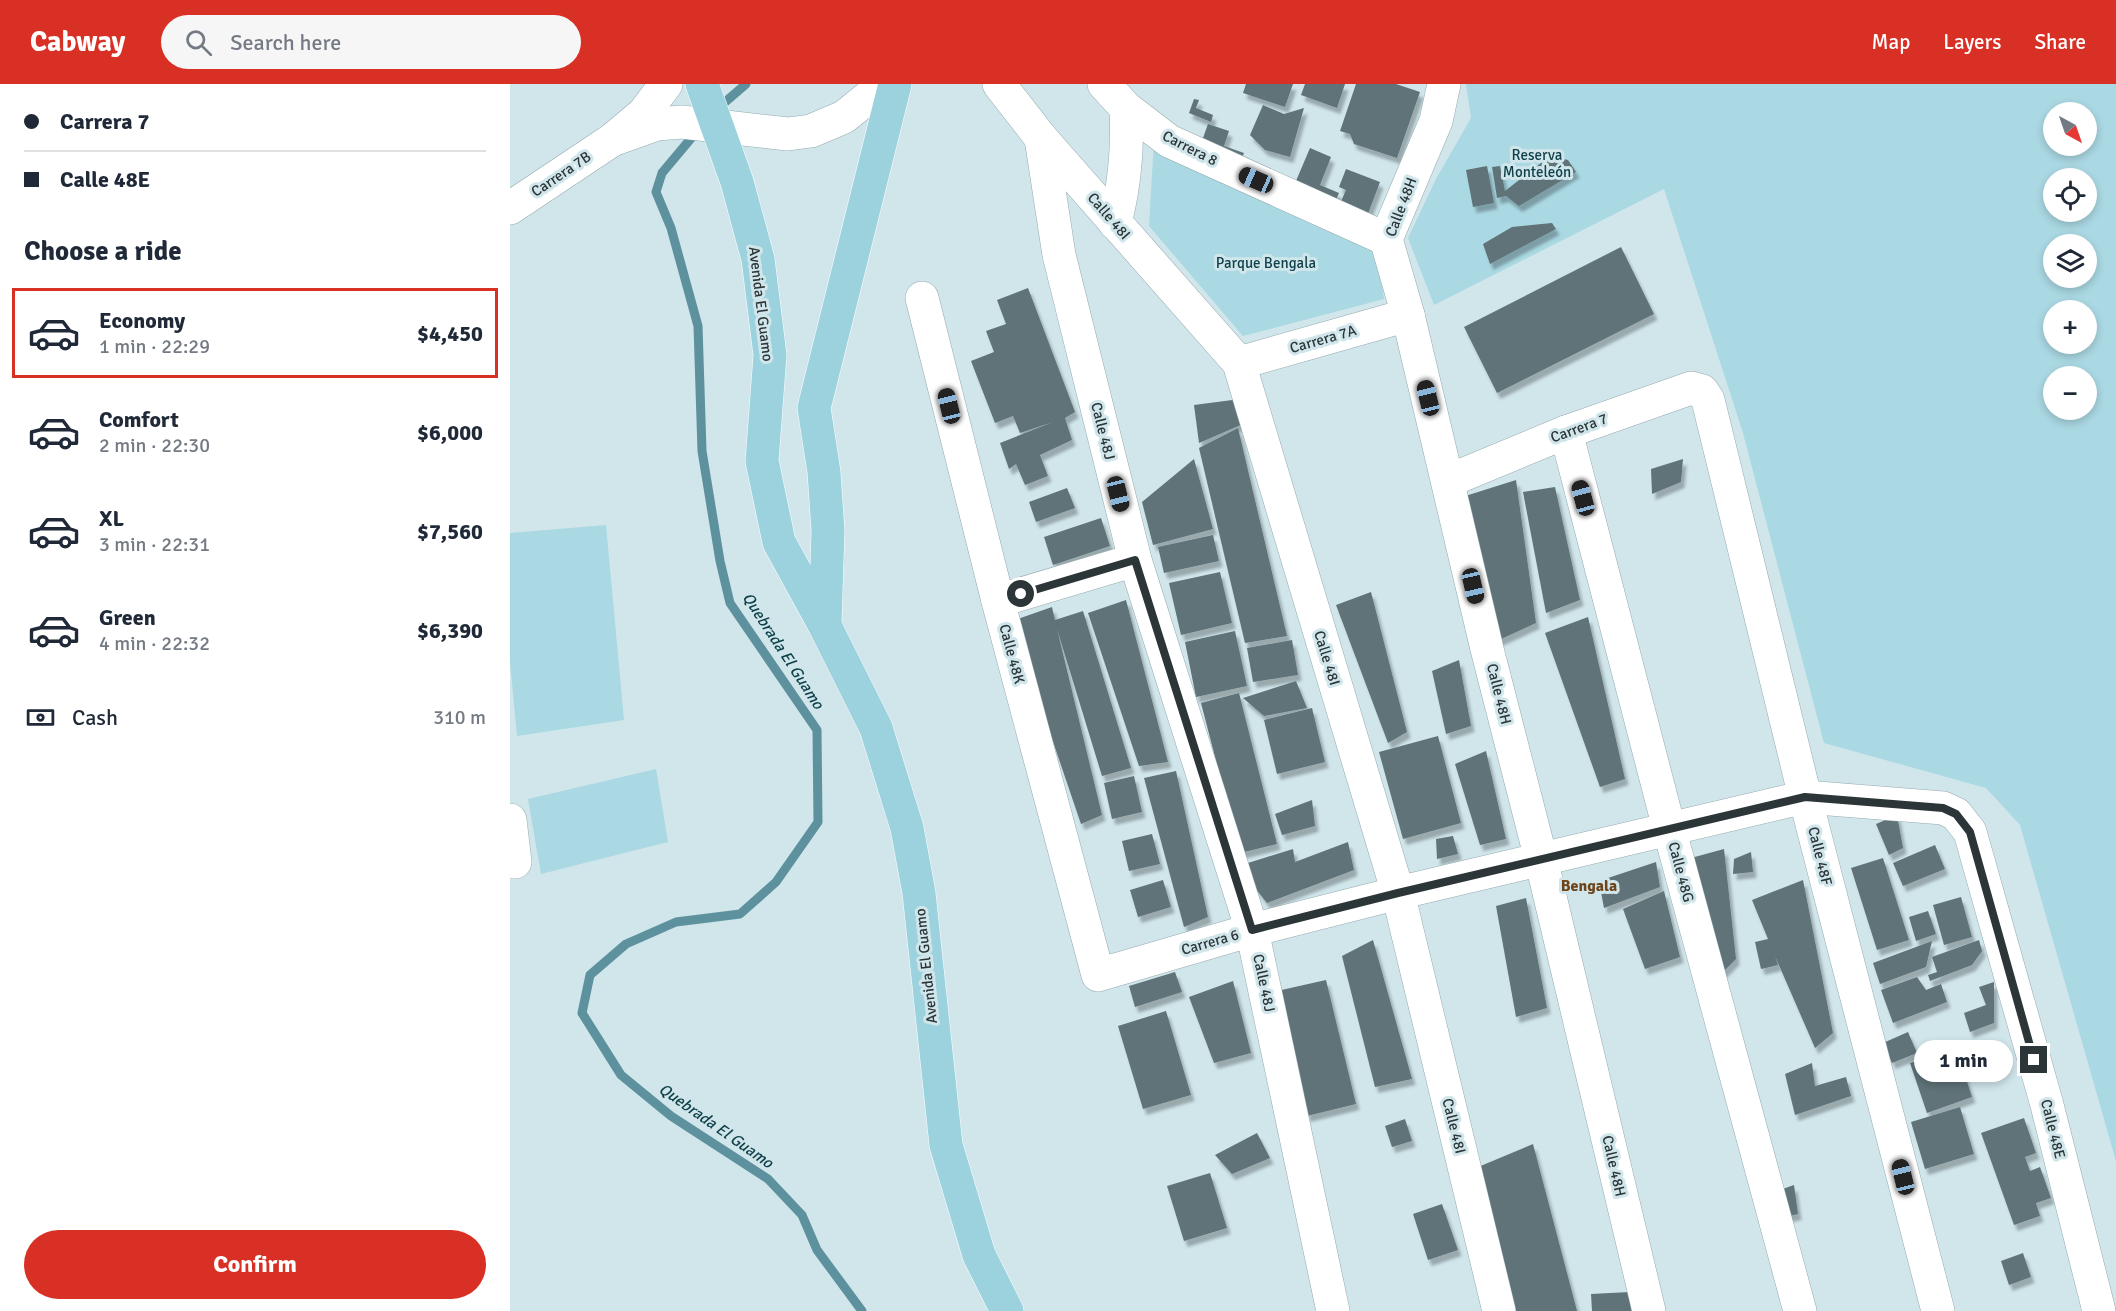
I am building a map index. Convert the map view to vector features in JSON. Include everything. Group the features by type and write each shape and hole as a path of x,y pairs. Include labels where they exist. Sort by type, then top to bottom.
{"main road":[{"name":"Avenida El Guamo","path":"702,84 737,182 758,259 770,356 762,461 779,542 825,626 876,728 907,828 919,893 946,1145 980,1255 1007,1311"},
{"name":"Avenida El Guamo","path":"825,626 828,531 824,472 814,408 895,84"}],"street":[{"name":"Carrera 7B","path":"510,208 612,140 644,113 666,84"},
{"name":"Carrera 7B","path":"612,140 657,124 682,122 788,134 811,131 844,117 885,84"},
{"name":"Carrera 8","path":"1104,84 1126,108 1169,141 1386,239"},
{"name":"Calle 48H","path":"1444,84 1437,121 1386,239 1408,315 1649,1311"},
{"name":"Calle 48I","path":"1008,88 1041,138 1239,363 1398,893 1499,1311"},
{"path":"1115,223 1126,166 1126,108"},
{"name":"Calle 48J","path":"1041,138 1059,255 1135,560 1252,930 1334,1311"},
{"name":"Calle 48K","path":"922,298 998,601 1098,975"},
{"name":"Carrera 7A","path":"1239,363 1408,315"},
{"name":"Carrera 7","path":"1448,481 1566,432 1691,388 1702,390 1708,400"},
{"name":"Calle 48F","path":"1708,400 1805,797 1938,1311"},
{"name":"Calle 48G","path":"1566,432 1800,1311"},
{"path":"998,601 1135,560"},
{"name":"Carrera 6","path":"1098,975 1252,930 1398,893 1805,797 1943,808 1956,814"},
{"name":"Calle 48E","path":"1956,814 1970,832 2047,1105 2099,1311"},
{"path":"510,820 515,862"}],"green space":[{"name":"Reserva Monteleón","path":"1466,84 2116,84 2116,1161 2020,825 1986,788 1824,743 1743,433 1664,189 1434,305 1408,238 1436,179 1471,118"},
{"name":"Parque Bengala","path":"1154,140 1375,243 1384,299 1243,336 1149,226"},
{"path":"606,525 624,720 517,736 510,662 510,533"},
{"path":"656,769 668,842 541,874 528,799"}],"building":[{"path":"1246,84 1293,84 1285,107 1243,93"},
{"path":"1305,84 1345,84 1337,108 1301,95"},
{"path":"1356,84 1396,84 1420,92 1397,158 1354,144 1350,134 1340,131"},
{"path":"1194,99 1199,100 1196,108 1213,115 1211,122 1189,113"},
{"path":"1263,105 1284,114 1304,108 1290,157 1265,150 1250,135"},
{"path":"1208,124 1229,131 1224,146 1244,153 1240,163 1199,149"},
{"path":"1310,148 1331,157 1320,185 1339,193 1334,204 1293,188"},
{"path":"1550,156 1568,160 1576,172 1519,206 1506,196 1497,198 1492,167 1500,166 1505,191"},
{"path":"1487,166 1494,203 1473,207 1466,170"},
{"path":"1346,169 1380,182 1366,219 1338,208 1346,190 1339,187"},
{"path":"1552,223 1556,229 1490,264 1483,244 1512,227"},
{"path":"1621,247 1654,314 1497,393 1464,327"},
{"path":"1028,288 1075,412 1065,418 1072,440 1040,455 1048,476 1025,485 1016,464 1009,469 1000,443 1053,422 1020,433 1013,416 995,423 971,361 994,352 986,331 1006,324 997,300"},
{"path":"1240,399 1243,424 1199,443 1194,405"},
{"path":"1238,428 1287,636 1245,643 1199,448"},
{"path":"1194,459 1213,529 1153,545 1142,502"},
{"path":"1683,459 1681,482 1652,494 1651,469"},
{"path":"1516,480 1536,623 1488,645 1459,498"},
{"path":"1555,487 1580,600 1546,613 1523,492"},
{"path":"1067,488 1075,508 1036,522 1029,502"},
{"path":"1101,518 1110,546 1053,565 1044,537"},
{"path":"1213,535 1219,561 1164,573 1158,547"},
{"path":"1220,572 1232,623 1181,635 1169,583"},
{"path":"1371,592 1407,732 1388,743 1336,605"},
{"path":"1126,600 1168,762 1139,766 1088,613"},
{"path":"1052,607 1055,620 1083,611 1131,768 1102,776 1057,629 1102,815 1081,824 1012,621"},
{"path":"1588,617 1625,779 1600,787 1545,633"},
{"path":"1235,631 1247,686 1196,697 1185,642"},
{"path":"1292,640 1298,675 1253,682 1247,648"},
{"path":"1459,660 1471,726 1446,734 1432,671"},
{"path":"1296,681 1307,708 1264,716 1243,698"},
{"path":"1239,693 1277,844 1240,853 1201,703"},
{"path":"1312,708 1325,762 1277,774 1264,720"},
{"path":"1438,736 1461,823 1403,839 1379,752"},
{"path":"1486,751 1506,839 1480,845 1455,764"},
{"path":"1176,771 1208,917 1184,927 1144,778"},
{"path":"1134,776 1142,812 1112,819 1104,783"},
{"path":"1312,800 1315,826 1282,835 1275,814"},
{"path":"1897,815 1903,848 1889,855 1876,824"},
{"path":"1152,834 1160,864 1129,871 1122,841"},
{"path":"1453,836 1458,854 1437,859 1436,839"},
{"path":"1348,842 1354,870 1267,903 1248,879 1248,863 1293,849 1295,862"},
{"path":"1935,845 1945,869 1903,886 1893,863"},
{"path":"1724,849 1736,959 1721,974 1691,858"},
{"path":"1751,852 1753,872 1733,874 1734,859"},
{"path":"1883,858 1909,940 1877,950 1851,868"},
{"path":"1656,862 1660,887 1604,908 1599,881"},
{"path":"1163,880 1171,907 1138,917 1130,890"},
{"path":"1803,880 1833,1033 1815,1048 1775,956 1778,965 1761,969 1755,942 1768,939 1752,900"},
{"path":"1664,891 1680,957 1645,969 1623,909"},
{"path":"1961,897 1972,937 1944,945 1933,905"},
{"path":"1526,898 1547,1008 1516,1017 1496,906"},
{"path":"1928,911 1936,934 1916,941 1909,917"},
{"path":"1373,940 1412,1079 1375,1087 1342,956"},
{"path":"1979,940 1982,951 1972,965 1930,981 1928,975 1937,972 1932,957"},
{"path":"1932,941 1926,967 1880,984 1873,963"},
{"path":"1175,972 1182,992 1135,1007 1129,986"},
{"path":"1917,977 1926,990 1941,984 1947,1002 1893,1023 1881,990"},
{"path":"1326,980 1356,1104 1307,1116 1277,991"},
{"path":"1233,981 1251,1053 1214,1063 1189,997"},
{"path":"1994,982 1994,1023 1970,1032 1964,1013 1986,1005 1979,987"},
{"path":"1166,1011 1191,1095 1143,1109 1118,1026"},
{"path":"1908,1032 1917,1053 1892,1063 1883,1043"},
{"path":"1956,1048 1972,1097 1927,1113 1910,1063"},
{"path":"1812,1063 1815,1086 1846,1077 1851,1096 1795,1115 1785,1074"},
{"path":"1960,1107 1974,1154 1925,1169 1911,1122"},
{"path":"2024,1118 2036,1153 2025,1157 2030,1171 2040,1167 2051,1198 2036,1203 2040,1216 2014,1225 1981,1133"},
{"path":"1405,1119 1412,1141 1392,1147 1385,1126"},
{"path":"1257,1133 1270,1158 1232,1174 1215,1155"},
{"path":"1533,1144 1577,1311 1511,1311 1471,1170"},
{"path":"1210,1173 1227,1228 1184,1241 1167,1186"},
{"path":"1794,1185 1798,1214 1785,1217 1777,1191"},
{"path":"1442,1204 1458,1250 1428,1260 1413,1214"},
{"path":"2023,1253 2031,1277 2009,1285 2001,1261"},
{"path":"1630,1292 1631,1311 1592,1311 1591,1294"}],"waterway":[{"name":"Quebrada El Guamo","path":"717,109 746,84"},
{"name":"Quebrada El Guamo","path":"698,130 662,173 656,192 671,228 698,326 702,451 720,561 730,603 817,730 818,822 776,882 740,914 676,922 626,944 590,975 582,1013 621,1075 671,1116 768,1179 802,1215 817,1250 862,1311"}],"district":[{"name":"Bengala","path":"1589,886"}],"route":[{"path":"1021,594 1135,560 1252,930 1398,893 1805,797 1943,808 1956,814 1970,832 2034,1060"}]}
